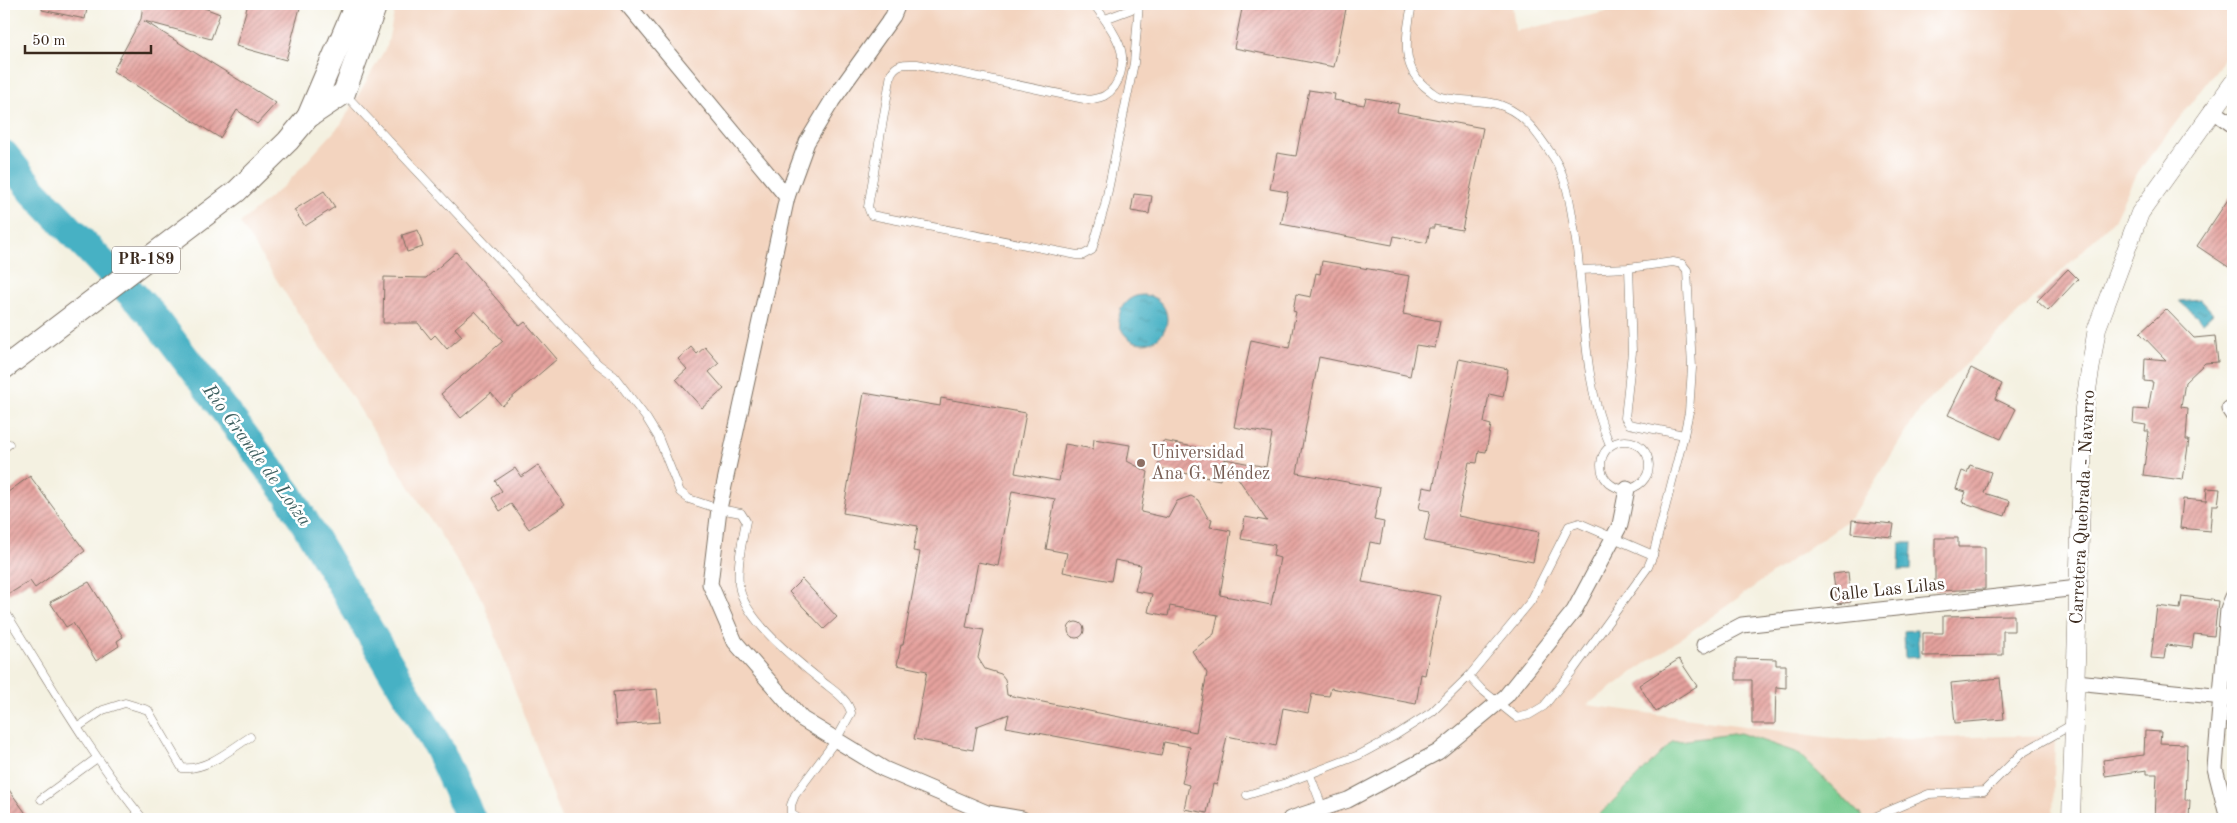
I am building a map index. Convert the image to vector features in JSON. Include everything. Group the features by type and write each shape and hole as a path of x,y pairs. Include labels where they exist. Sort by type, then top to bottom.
{"main road":[{"name":"PR-189","path":"308,117 344,93 358,5"},
{"name":"PR-189","path":"4,368 237,191 288,141 308,117 358,5"}],"street":[{"path":"627,4 787,197"},
{"path":"898,4 893,16 832,101 807,142 787,197 719,509 710,584 735,642 802,719 884,769 987,813 1022,819"},
{"name":"Carretera Quebrada - Navarro","path":"2071,819 2084,408 2097,328 2140,213 2233,83"},
{"path":"2212,110 2233,125"},
{"path":"1290,819 1348,800 1438,752 1498,704 1574,611 1620,525 1627,489"},
{"name":"Calle Las Lilas","path":"1704,646 1742,625 2078,588"},
{"path":"2228,819 2215,768 2227,697 2228,609 2233,597"},
{"path":"2076,682 2227,697"}],"lane":[{"path":"1094,4 1120,44 1122,54 1118,82 1103,97 1089,100 917,64 900,64 894,68 891,74 868,212 876,217 1077,255 1083,255 1092,250 1105,205 1134,63 1140,5 1105,19"},
{"path":"1412,4 1407,32 1407,60 1420,83 1438,96 1505,107 1528,122 1555,161 1569,198 1580,270 1590,380 1599,420 1610,445"},
{"path":"344,93 598,364 614,376 658,438 680,492 689,499 741,514 746,521 739,564 739,588 761,625 784,649 846,700 851,712 836,740 795,795 790,814 799,819"},
{"path":"1469,676 1498,704 1517,718 1529,715 1544,706 1585,654 1648,566 1653,555 1689,412 1692,368 1687,270 1682,264 1673,262 1629,268 1580,270"},
{"path":"1629,268 1632,352 1626,418 1629,424 1684,436"},
{"path":"1624,440 1634,442 1642,447 1647,455 1650,465 1648,474 1635,488 1616,488 1608,483 1602,475 1600,465 1602,456 1610,445 1624,440"},
{"path":"1247,795 1310,775 1359,754 1396,735 1432,712 1469,676 1531,602 1569,526 1579,523 1653,555"},
{"path":"4,610 97,758 142,819"},
{"path":"78,728 103,710 125,703 148,710 182,768 193,769 209,762 250,736"},
{"path":"1874,819 1876,816 1929,794 1984,791 2022,754 2074,723"},
{"path":"42,799 97,758"},
{"path":"1310,775 1323,809"}],"shaded area":[{"name":"Universidad Ana G. Méndez","path":"396,4 1512,4 1515,31 1645,4 2233,4 2233,48 2135,176 2114,220 1921,408 1852,517 1587,705 1847,740 2055,735 2053,819 561,819 483,601 240,223 287,183 341,124 387,46"}],"green space":[{"path":"1740,733 1798,753 1862,816 1858,819 1602,819 1598,816 1672,742"}],"water":[{"path":"1138,295 1148,295 1160,302 1167,314 1167,324 1160,336 1148,343 1138,343 1130,339 1123,332 1119,324 1119,314 1123,306 1130,299"},
{"path":"2200,299 2213,313 2203,322 2179,301"},
{"path":"1900,543 1912,543 1911,570 1899,570"},
{"path":"1917,630 1919,657 1905,658 1904,631"}],"building":[{"path":"43,4 88,4 85,19 42,10"},
{"path":"143,4 194,4 220,14 211,39 144,21 276,103 257,124 237,110 220,138 113,71 141,19"},
{"path":"248,4 301,4 286,60 236,46"},
{"path":"1243,4 1347,4 1334,67 1234,48"},
{"path":"1309,90 1335,94 1334,100 1364,105 1366,98 1399,104 1397,112 1483,128 1462,230 1434,225 1434,228 1430,228 1427,243 1394,236 1392,245 1281,224 1288,192 1270,189 1277,153 1296,156"},
{"path":"324,191 335,207 305,226 294,210"},
{"path":"2233,192 2233,270 2197,246"},
{"path":"1134,194 1152,196 1149,214 1131,211"},
{"path":"418,230 423,247 407,252 402,235"},
{"path":"456,252 520,326 525,322 557,359 502,406 491,393 461,418 441,394 503,341 475,311 455,328 462,336 447,349 435,335 431,339 418,323 383,323 384,277 426,278"},
{"path":"1322,261 1410,276 1403,314 1440,321 1435,348 1416,345 1410,376 1319,357 1297,473 1380,488 1374,520 1384,522 1380,544 1370,542 1362,582 1441,596 1425,675 1421,674 1416,704 1331,688 1329,696 1312,694 1308,713 1283,708 1276,746 1227,736 1217,785 1213,784 1207,813 1184,809 1189,785 1182,783 1190,747 1164,742 1161,756 1006,727 1009,714 977,726 973,750 914,739 927,671 897,665 901,645 903,645 920,552 913,551 918,526 843,513 864,393 940,406 941,398 1026,413 1015,473 1059,481 1065,444 1093,449 1094,439 1130,445 1127,461 1148,472 1141,512 1168,518 1177,501 1191,496 1198,500 1208,518 1212,519 1210,527 1231,531 1220,595 1271,605 1280,558 1273,556 1275,545 1241,539 1245,517 1267,521 1225,459 1266,467 1272,434 1234,427 1251,340 1289,348 1296,312 1293,311 1296,294 1311,297 1316,273 1320,274","holes":["1012,491 1055,499 1046,549 1067,553 1063,572 1111,581 1115,560 1141,565 1135,591 1152,594 1148,612 1168,616 1170,606 1218,615 1214,634 1192,651 1207,673 1196,732 1007,695 1005,679 1001,674 985,669 978,658 984,630 966,627 978,562 998,566"]},
{"path":"2068,269 2078,279 2048,311 2037,301"},
{"path":"2166,309 2194,338 2215,336 2218,362 2205,363 2185,382 2181,407 2188,408 2186,440 2189,440 2183,480 2143,475 2149,431 2145,431 2146,425 2133,423 2134,409 2148,410 2153,382 2144,381 2145,358 2166,360 2140,333"},
{"path":"691,347 697,354 705,347 719,363 709,372 724,389 702,408 676,379 687,369 678,359"},
{"path":"1459,359 1508,369 1503,397 1489,394 1484,423 1491,425 1486,452 1479,451 1477,463 1469,462 1458,516 1539,532 1533,562 1424,541 1430,511 1419,509 1423,487 1433,489"},
{"path":"1971,368 2002,384 1995,399 2016,409 2001,439 1948,415"},
{"path":"1163,441 1225,453 1220,480 1158,468"},
{"path":"538,465 565,505 529,529 511,504 500,511 492,498 502,491 495,481 515,468 521,477"},
{"path":"1970,465 1991,472 1984,493 2010,501 2005,516 1962,502 1966,492 1956,489 1962,471 1967,473"},
{"path":"30,476 85,551 35,588 30,581 9,594 4,586 4,495"},
{"path":"2207,488 2220,489 2218,505 2212,505 2210,531 2180,528 2183,499 2206,501"},
{"path":"1852,520 1894,524 1892,537 1851,533"},
{"path":"1935,538 1958,538 1958,547 1985,547 1985,589 1935,591"},
{"path":"1848,572 1851,602 1837,604 1833,574"},
{"path":"802,579 837,617 824,629 789,592"},
{"path":"89,582 123,637 117,641 119,646 96,661 73,623 66,627 50,602"},
{"path":"2182,596 2218,601 2214,636 2194,634 2192,648 2166,645 2164,659 2151,658 2157,606 2180,609"},
{"path":"2014,615 2014,631 2003,631 2003,655 1923,656 1923,633 1943,633 1943,616"},
{"path":"1076,622 1082,624 1084,630 1082,636 1076,638 1070,636 1068,630 1070,624"},
{"path":"1736,658 1776,659 1776,665 1786,665 1786,688 1776,687 1775,724 1752,724 1752,680 1736,680"},
{"path":"1679,659 1697,686 1656,712 1639,685"},
{"path":"2000,678 2004,719 1955,723 1951,683"},
{"path":"657,689 660,722 616,725 613,692"},
{"path":"2145,731 2161,732 2160,743 2187,744 2185,800 2190,800 2189,819 2155,819 2157,774 2147,774 2147,770 2105,776 2103,760 2144,755"},
{"path":"4,783 30,819 4,819"}],"waterway":[{"name":"Río Grande de Loíza","path":"4,155 33,191 153,316 288,494 438,747 471,819"}],"place":[{"name":"Universidad Ana G. Méndez","path":"1141,463"}]}
